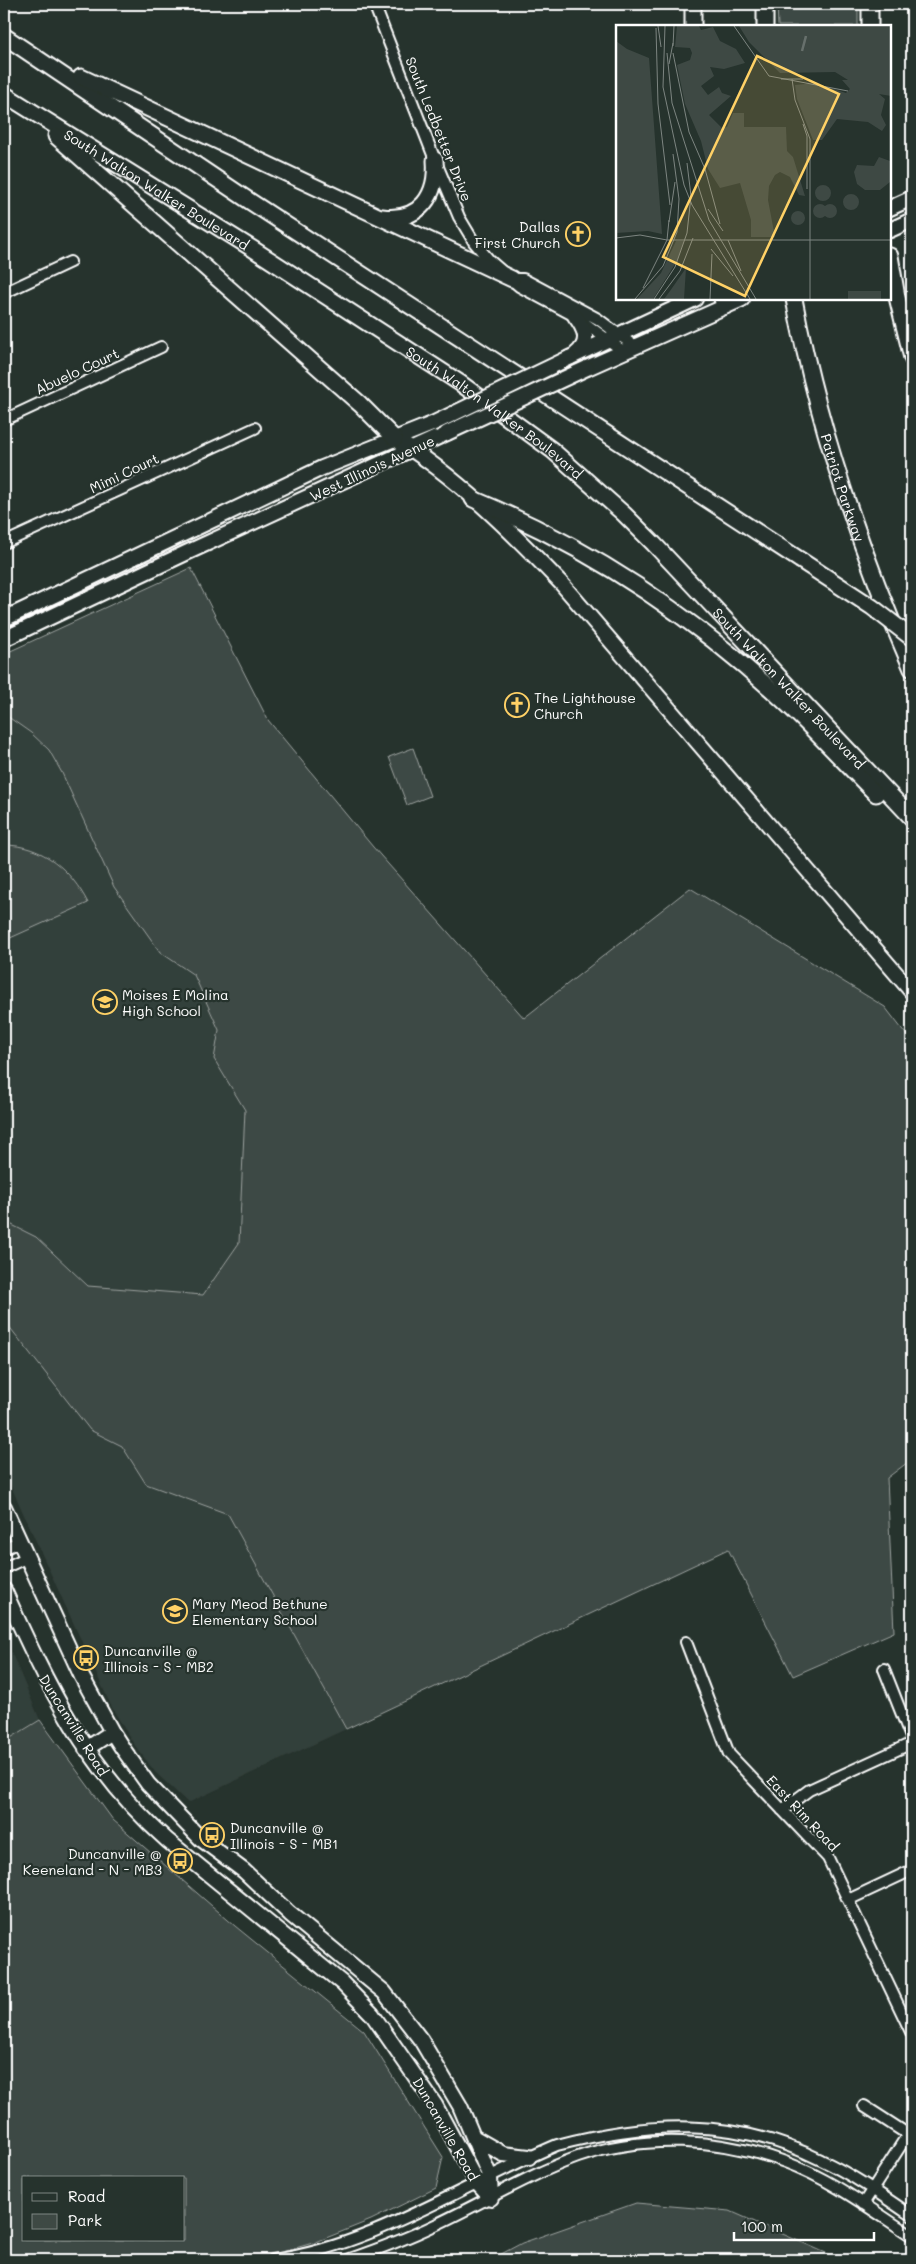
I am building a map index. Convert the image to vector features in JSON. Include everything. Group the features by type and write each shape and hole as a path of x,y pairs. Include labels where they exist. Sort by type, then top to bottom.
{"highway":[{"path":"693,4 693,25"},
{"path":"765,4 765,25"},
{"path":"870,4 870,25"},
{"path":"4,36 268,213 872,607 912,638"},
{"path":"27,52 512,279"},
{"name":"South Walton Walker Boulevard","path":"4,94 460,382 552,450 624,514 654,544 912,818"},
{"path":"21,105 360,404 395,439"},
{"path":"375,215 399,218 414,212 425,203 434,189 437,174 435,160"},
{"path":"891,262 897,297 912,358"},
{"name":"Patriot Parkway","path":"794,300 816,400 847,504 879,593 912,669"},
{"path":"473,499 519,518 612,570 695,626 786,703 892,810 912,826"}],"main road":[{"path":"891,208 912,198"},
{"path":"891,230 912,220"},
{"name":"West Illinois Avenue","path":"4,619 322,468 432,424 693,300"},
{"name":"West Illinois Avenue","path":"4,639 629,349 724,303 738,300"},
{"path":"571,357 581,350 586,339 582,326 575,316"},
{"path":"395,439 413,449 473,499 528,549 560,583 912,992"},
{"path":"276,490 282,509"},
{"path":"179,536 186,553"},
{"name":"Duncanville Road","path":"4,1507 82,1677 112,1732 148,1784 201,1839 244,1871 290,1914 384,1992 442,2071 475,2138 490,2176 491,2198"},
{"name":"Duncanville Road","path":"4,1590 7,1603 40,1669 86,1749 115,1789 143,1820 342,1983 380,2025 435,2105 476,2184 491,2198"},
{"path":"86,1749 112,1732"},
{"path":"229,1890 244,1871"},
{"path":"380,2025 397,2009"},
{"path":"475,2138 503,2154 529,2157"}],"street":[{"name":"South Ledbetter Drive","path":"374,4 435,160 459,217 474,242 489,260 519,286 614,337"},
{"path":"4,293 70,262"},
{"name":"South Ledbetter Drive","path":"512,279 523,279 598,319 614,337 629,349"},
{"name":"Abuelo Court","path":"4,420 161,347"},
{"name":"Mimi Court","path":"4,542 255,428"},
{"path":"4,1549 20,1541"},
{"path":"4,1568 28,1557"},
{"name":"East Rim Road","path":"686,1642 729,1754 828,1858 912,2034"},
{"path":"782,1810 809,1790 912,1741 884,1669"},
{"path":"848,1900 912,1870"},
{"path":"863,2204 911,2133 864,2106"},
{"path":"273,2260 313,2252 373,2234 557,2145 615,2132 668,2126 735,2131 790,2146 822,2160 872,2189 912,2216"},
{"path":"347,2260 432,2227 545,2170 580,2157 619,2147 668,2142 689,2142 747,2150 786,2162 816,2176 912,2236"},
{"path":"424,2210 432,2227"}],"shaded area":[{"name":"Moises E Molina High School","path":"4,714 31,733 49,750 160,952 194,975 219,1030 214,1059 245,1110 239,1243 203,1295 88,1286 36,1238 4,1221"},
{"name":"Mary Meod Bethune Elementary School","path":"4,1320 90,1430 122,1446 146,1484 228,1514 346,1729 188,1803 155,1772 133,1743 112,1708 4,1471"},
{"path":"4,1635 40,1720 4,1742"}],"green space":[{"path":"777,4 858,4 858,25 778,25"},
{"path":"191,568 268,720 373,847 524,1018 690,888 885,1007 912,1042 912,1459 887,1478 894,1632 793,1676 728,1549 346,1729 228,1514 146,1484 122,1446 90,1430 4,1320 4,1221 36,1237 88,1286 203,1295 239,1243 245,1110 214,1059 219,1030 194,975 160,952 114,887 62,773 49,750 31,733 4,714 4,654"},
{"path":"413,748 430,796 407,805 389,757"},
{"path":"4,845 31,849 54,862 73,880 88,903 8,939 4,938"},
{"path":"40,1720 113,1820 235,1926 364,2031 443,2157 436,2188 371,2220 316,2242 268,2256 227,2260 4,2260 4,1742"},
{"path":"636,2203 730,2211 842,2260 490,2260 522,2243"}],"place":[{"name":"Dallas First Church","path":"578,234"},
{"name":"The Lighthouse Church","path":"517,705"},
{"name":"Moises E Molina High School","path":"105,1002"},
{"name":"Mary Meod Bethune Elementary School","path":"175,1611"},
{"name":"Duncanville @ Illinois - S - MB2","path":"86,1658"},
{"name":"Duncanville @ Illinois - S - MB1","path":"212,1835"},
{"name":"Duncanville @ Keeneland - N - MB3","path":"180,1861"}]}
